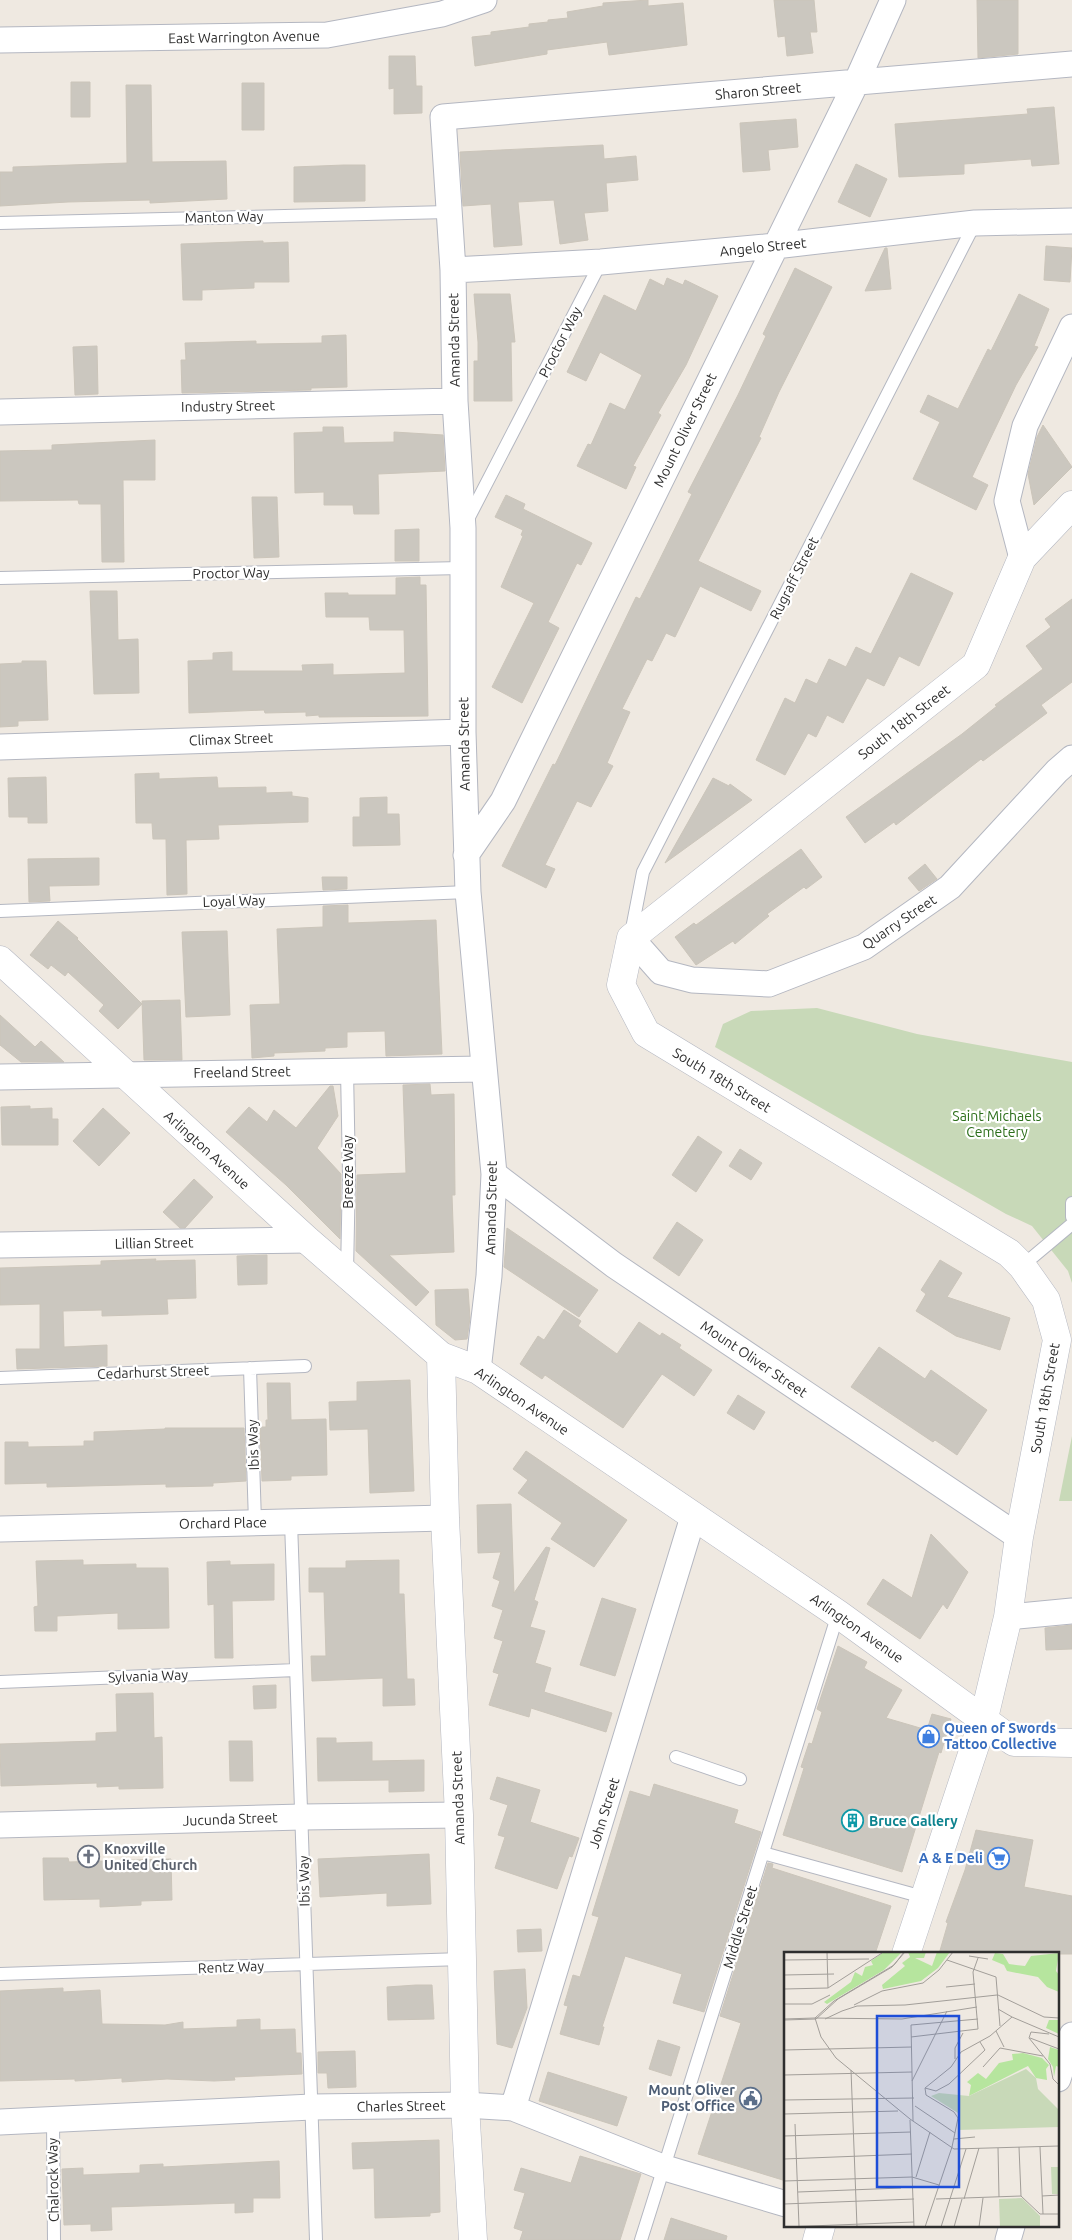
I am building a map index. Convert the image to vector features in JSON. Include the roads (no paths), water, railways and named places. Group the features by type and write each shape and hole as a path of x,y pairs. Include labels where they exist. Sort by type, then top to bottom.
{"main road":[{"name":"South 18th Street","path":"907,1952 923,1897 984,1718 1008,1616 1019,1537 1057,1340 1046,1300 1022,1266 1009,1253 646,1033 621,985 631,938 976,665 1022,558 1072,505"},
{"name":"Arlington Avenue","path":"0,960 307,1240 441,1356 478,1370 838,1614 984,1718 1014,1742 1072,1743"},
{"name":"Amanda Street","path":"441,1356 445,1518 459,1815 465,2106 473,2240"}],"street":[{"name":"East Warrington Avenue","path":"0,40 327,35 442,14 484,0"},
{"name":"Mount Oliver Street","path":"466,855 503,801 856,83 893,0"},
{"name":"Sharon Street","path":"443,117 1072,64"},
{"name":"Amanda Street","path":"443,117 453,270 455,401 463,528 463,732 466,855 483,1069 494,1174 489,1276 478,1370"},
{"name":"Angelo Street","path":"453,270 601,262 775,246 975,223 1072,221"},
{"path":"1022,558 1007,501 1025,426 1072,327"},
{"name":"Industry Street","path":"0,412 455,401"},
{"name":"Climax Street","path":"0,746 463,732"},
{"name":"Quarry Street","path":"631,938 661,972 692,980 769,984 864,947 950,888 1057,771 1072,758"},
{"name":"Freeland Street","path":"0,1077 483,1069"},
{"name":"Mount Oliver Street","path":"494,1174 614,1265 1019,1537"},
{"name":"Lillian Street","path":"0,1245 307,1240"},
{"name":"John Street","path":"512,2108 693,1517"},
{"name":"Orchard Place","path":"0,1529 445,1518"},
{"path":"1008,1616 1072,1611"},
{"name":"Jucunda Street","path":"0,1825 459,1815"},
{"path":"1060,2073 1072,2035"},
{"name":"Charles Street","path":"0,2122 312,2107 465,2106 512,2108 664,2168 784,2203"}],"lane":[{"name":"Manton Way","path":"0,223 448,212"},
{"name":"Rugraff Street","path":"631,938 642,872 975,223"},
{"name":"Proctor Way","path":"463,528 601,262"},
{"name":"Proctor Way","path":"0,578 462,568"},
{"name":"Loyal Way","path":"0,910 468,892"},
{"name":"Breeze Way","path":"346,1274 349,1174 347,1070"},
{"path":"1072,1203 1072,1217"},
{"path":"1022,1266 1072,1224"},
{"name":"Cedarhurst Street","path":"0,1378 306,1366"},
{"name":"Ibis Way","path":"250,1368 255,1522"},
{"name":"Ibis Way","path":"291,1522 316,2240"},
{"name":"Middle Street","path":"642,2240 838,1614"},
{"name":"Sylvania Way","path":"0,1682 296,1670"},
{"path":"676,1757 740,1779"},
{"path":"763,1853 923,1897"},
{"name":"Rentz Way","path":"0,1974 462,1959"},
{"name":"Chalrock Way","path":"53,2120 54,2240"}],"place":[{"name":"Queen of Swords Tattoo Collective","path":"928,1736"},
{"name":"Bruce Gallery","path":"853,1821"},
{"name":"Knoxville United Church","path":"88,1857"},
{"name":"A & E Deli","path":"999,1858"},
{"name":"Mount Oliver Post Office","path":"751,2098"}],"park label":[{"name":"Saint Michaels Cemetery","path":"997,1124"}]}
